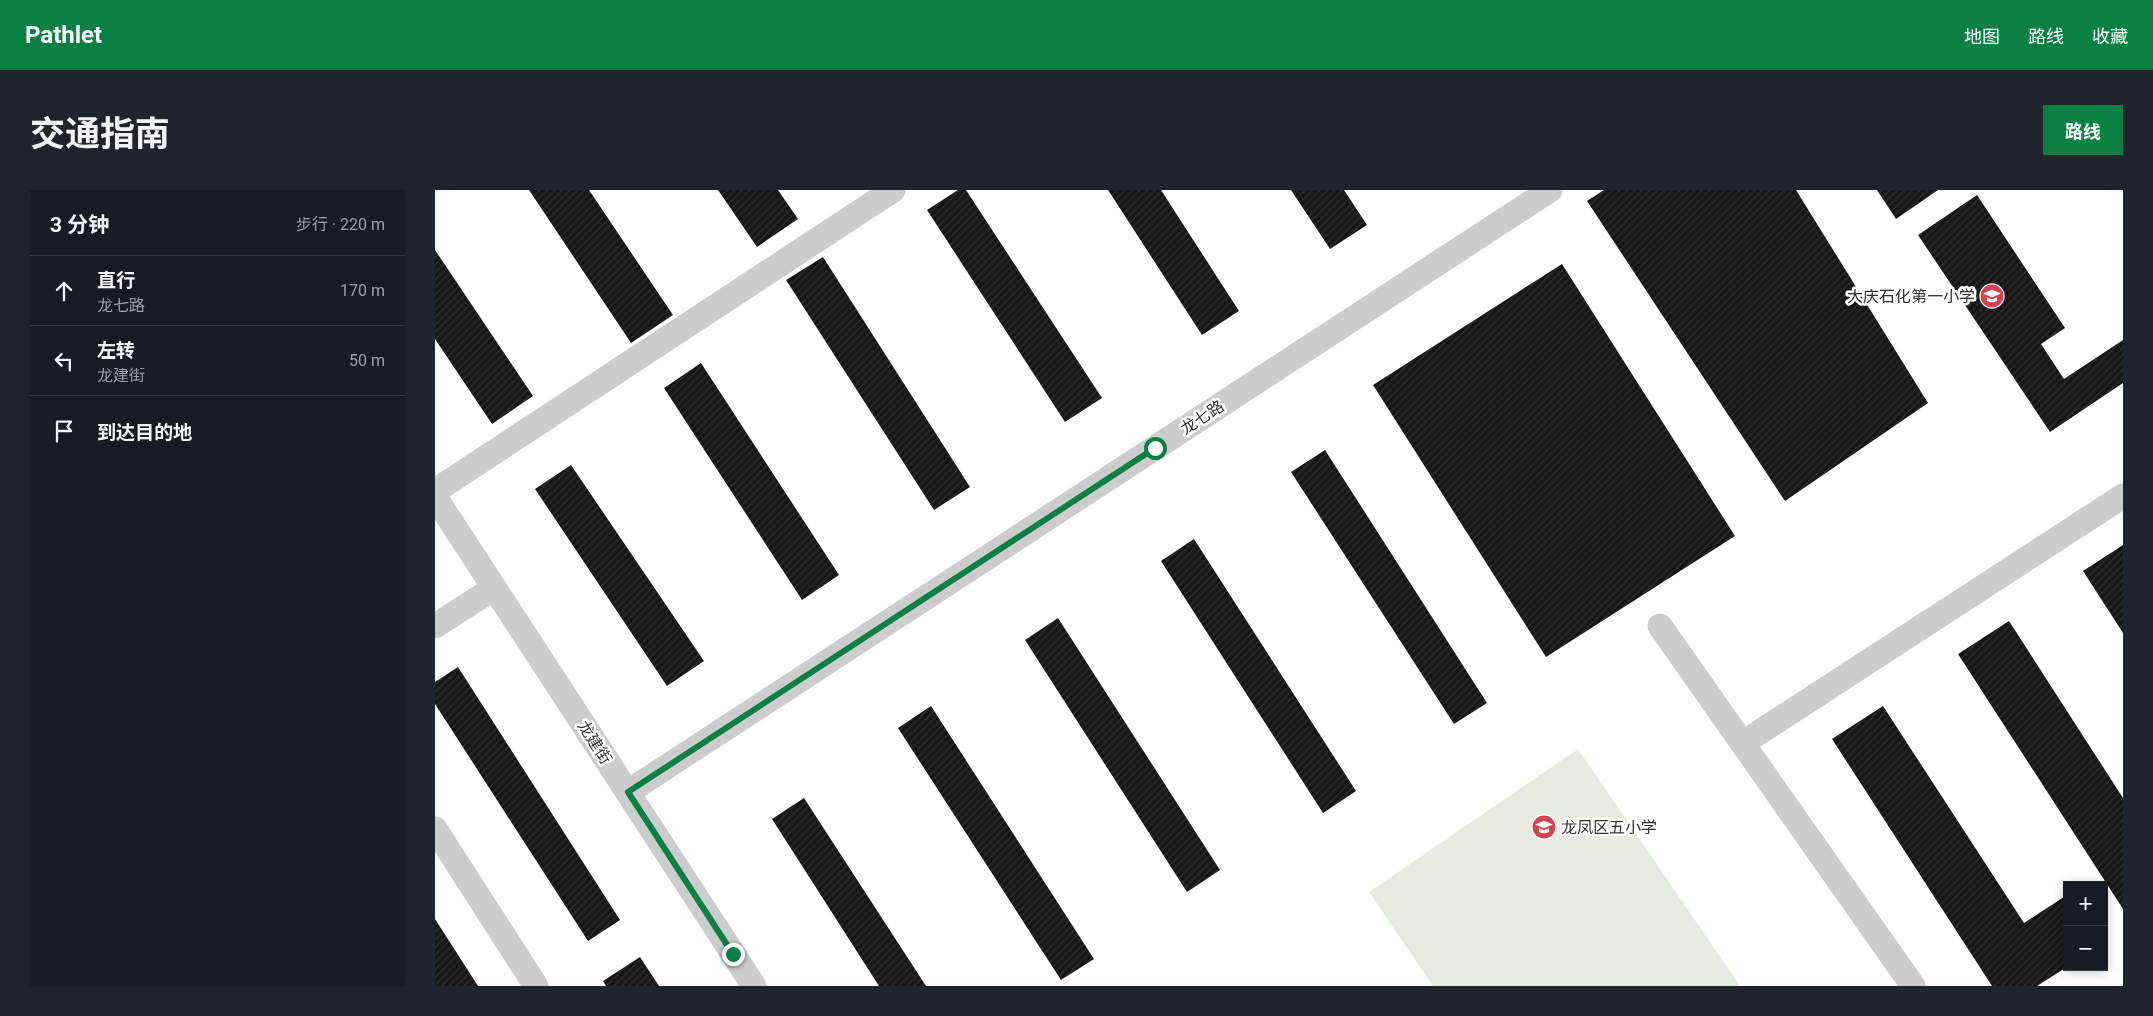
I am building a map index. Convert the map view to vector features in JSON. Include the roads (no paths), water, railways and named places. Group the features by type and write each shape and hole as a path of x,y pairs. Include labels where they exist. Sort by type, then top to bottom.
{"street":[{"path":"435,490 893,190"},
{"name":"龙七路","path":"628,792 1551,190"},
{"path":"1743,743 2123,496"},
{"name":"龙建街","path":"435,497 754,986"},
{"path":"435,626 494,588"},
{"path":"1660,626 1913,986"},
{"path":"435,830 536,986"}],"place":[{"name":"大庆石化第一小学","path":"1992,296"},
{"name":"龙凤区五小学","path":"1544,827"}]}
